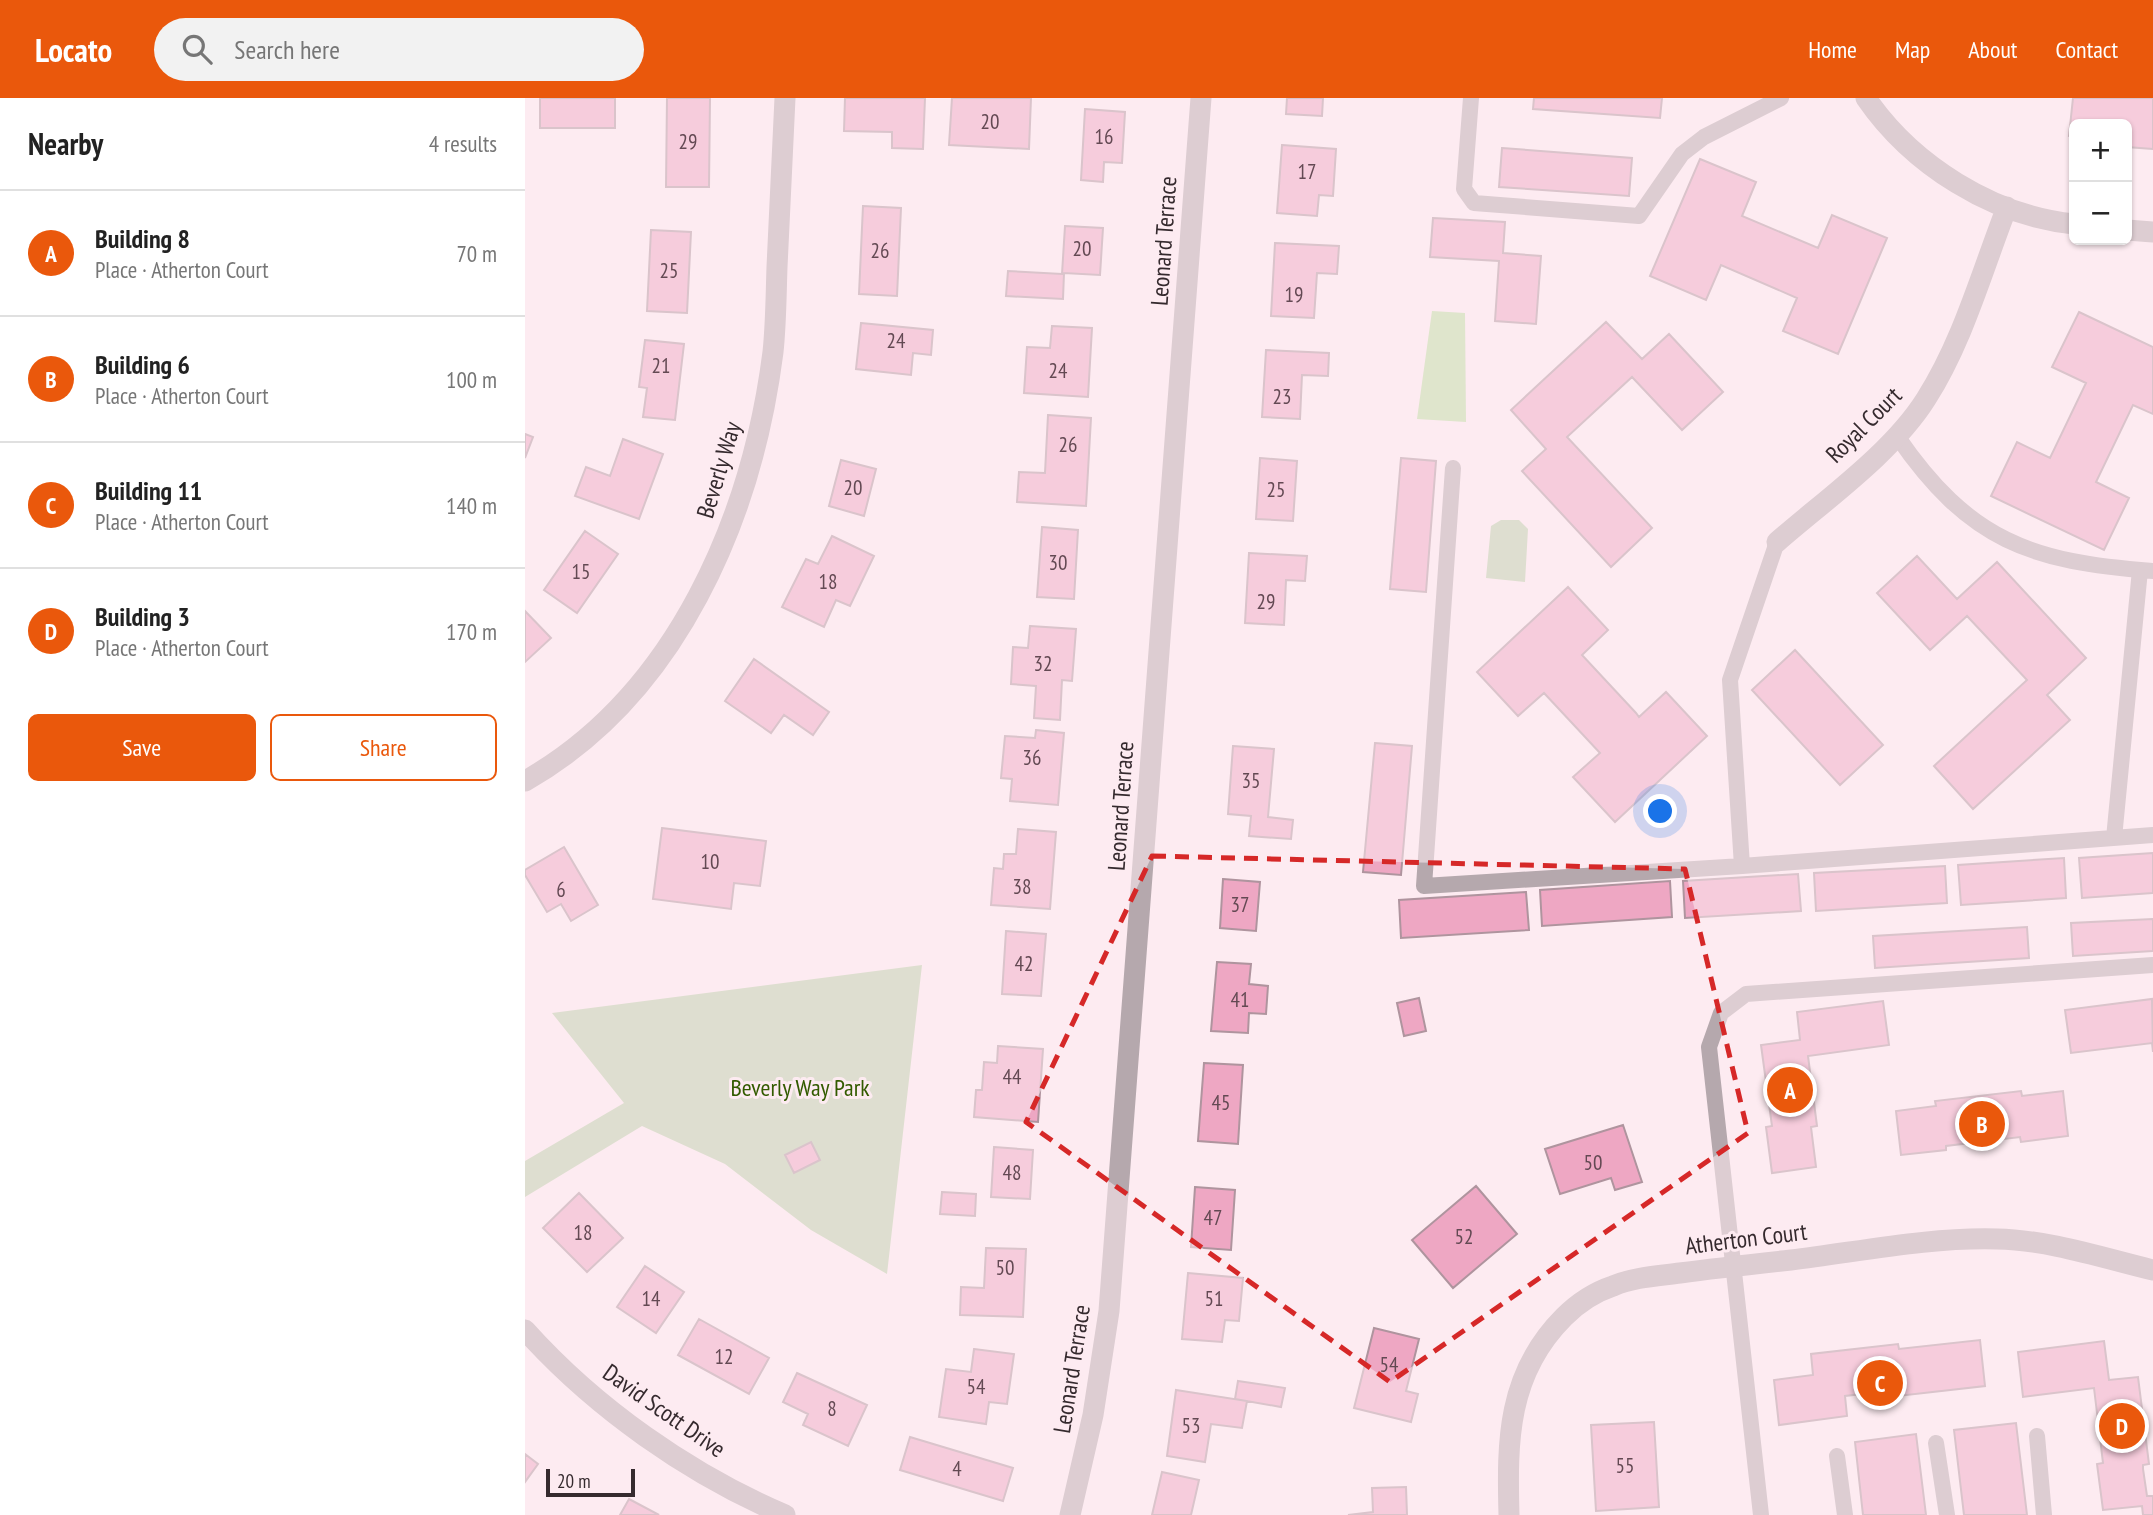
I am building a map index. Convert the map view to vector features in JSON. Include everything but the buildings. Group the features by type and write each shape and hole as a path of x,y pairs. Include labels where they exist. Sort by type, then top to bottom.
{"street":[{"name":"Beverly Way","path":"525,780 585,738 628,696 684,620 720,552 744,488 762,420 773,349 785,98"},
{"name":"Leonard Terrace","path":"1070,1515 1093,1415 1109,1311 1201,98"},
{"path":"1866,98 1902,140 1939,172 1979,196 2007,207 2069,224"},
{"name":"Royal Court","path":"1777,542 1897,436 1925,400 1948,360 2007,207"},
{"path":"2132,230 2153,232"},
{"name":"Atherton Court","path":"1509,1515 1507,1447 1515,1406 1528,1368 1564,1317 1592,1296 1623,1283 1735,1266 1997,1239 2045,1244 2153,1270"},
{"name":"David Scott Drive","path":"525,1331 587,1391 648,1438 753,1508 785,1515"}],"lane":[{"path":"1471,98 1464,189 1474,203 1639,216 1682,154 1704,137 1781,98"},
{"path":"1897,436 1915,463 1946,496 1982,527 2019,547 2074,564 2146,570 2114,838"},
{"path":"1453,468 1424,886 1742,866 2153,835"},
{"path":"1742,866 1730,680 1777,542"},
{"path":"1761,1515 1709,1046 1721,1013 1746,994 2153,965"},
{"path":"2037,1436 2044,1515"},
{"path":"1937,1443 1947,1515"},
{"path":"1837,1456 1845,1515"}],"highlighted area":[{"path":"1152,856 1685,869 1748,1133 1390,1382 1026,1122"}],"green space":[{"path":"1501,520 1519,520 1528,529 1525,582 1486,578 1491,526"},
{"name":"Beverly Way Park","path":"922,965 887,1274 811,1230 725,1164 642,1126 525,1197 525,1161 624,1103 552,1013"}],"shaded area":[{"path":"1432,311 1465,313 1466,422 1417,419"}],"place":[{"name":"Building 8","path":"1790,1090"},
{"name":"Building 6","path":"1982,1124"},
{"name":"Building 11","path":"1880,1383"},
{"name":"Building 3","path":"2122,1426"}]}
